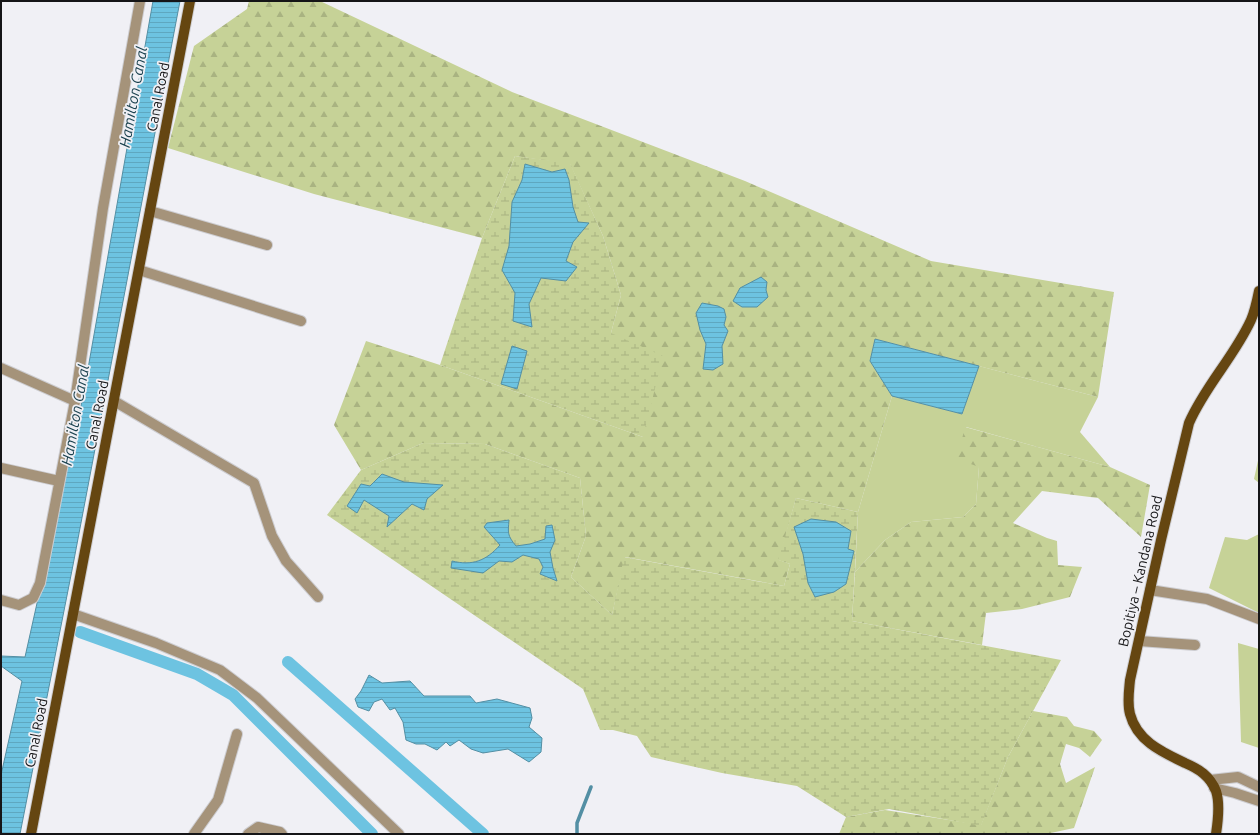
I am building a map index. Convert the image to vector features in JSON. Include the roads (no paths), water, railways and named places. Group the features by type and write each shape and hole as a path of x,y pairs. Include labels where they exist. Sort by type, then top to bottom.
{"main road":[{"name":"Canal Road","path":"33,834 73,614 190,1"},
{"name":"Bopitiya – Kandana Road","path":"1212,784 1199,770 1160,751 1145,740 1137,730 1129,714 1128,696 1130,680 1160,540 1189,423 1203,395 1244,334 1254,312 1259,291"},
{"path":"1212,784 1216,792 1218,814 1216,834"}],"street":[{"path":"1,600 19,605 33,598 40,582 74,401 103,208 140,1"},
{"path":"150,211 267,245"},
{"path":"139,270 300,321"},
{"path":"1,368 74,401"},
{"path":"114,401 254,483 272,536 286,561 318,597"},
{"path":"1,468 59,481"},
{"path":"1150,590 1207,599 1259,619"},
{"path":"73,614 156,643 220,670 257,698 399,834"},
{"path":"1139,641 1196,645"},
{"path":"194,834 218,800 237,734"},
{"path":"1212,784 1238,777 1259,787"},
{"path":"1212,784 1259,801"},
{"path":"248,834 258,827 280,832 282,834"}],"water":[{"path":"153,1 180,1 73,565 20,834 1,834 1,775 22,681 1,666 1,656 25,657 83,397"},
{"path":"525,164 552,172 565,169 569,180 573,207 578,222 589,223 573,242 566,261 577,267 566,281 541,278 529,304 532,327 513,321 515,293 502,270 509,246 512,202 522,180"},
{"path":"761,277 767,282 766,290 768,297 757,307 742,307 733,301 740,288"},
{"path":"702,303 718,306 724,309 726,317 724,325 728,331 722,346 723,364 713,370 703,369 706,344 700,330 696,313"},
{"path":"875,339 979,366 962,414 892,396 870,361"},
{"path":"512,346 527,351 517,389 501,384"},
{"path":"382,474 404,482 443,485 427,499 424,510 412,504 387,527 389,516 364,500 357,513 347,506 361,484 370,486"},
{"path":"811,519 836,522 851,531 848,549 854,551 846,584 834,592 815,597 808,583 803,554 794,527"},
{"path":"509,520 509,534 516,546 530,544 545,539 546,526 552,525 555,540 550,552 557,581 540,574 543,567 539,559 523,555 512,562 499,561 483,573 451,568 452,561 466,563 478,561 489,555 500,545 484,527 487,523"},
{"path":"369,675 382,683 410,681 424,696 470,696 476,703 497,699 530,708 532,718 529,727 542,738 541,752 529,762 508,749 483,753 471,749 459,740 450,746 446,742 437,750 425,744 416,744 406,740 403,722 395,708 390,710 382,699 374,702 369,711 358,707 355,699"}],"waterway":[{"path":"80,632 197,674 233,695 372,834"},
{"path":"288,662 483,834"},
{"path":"577,834 577,823 591,787"}],"water label":[{"name":"Hamilton Canal","path":"133,97"},
{"name":"Hamilton Canal","path":"75,415"}]}
